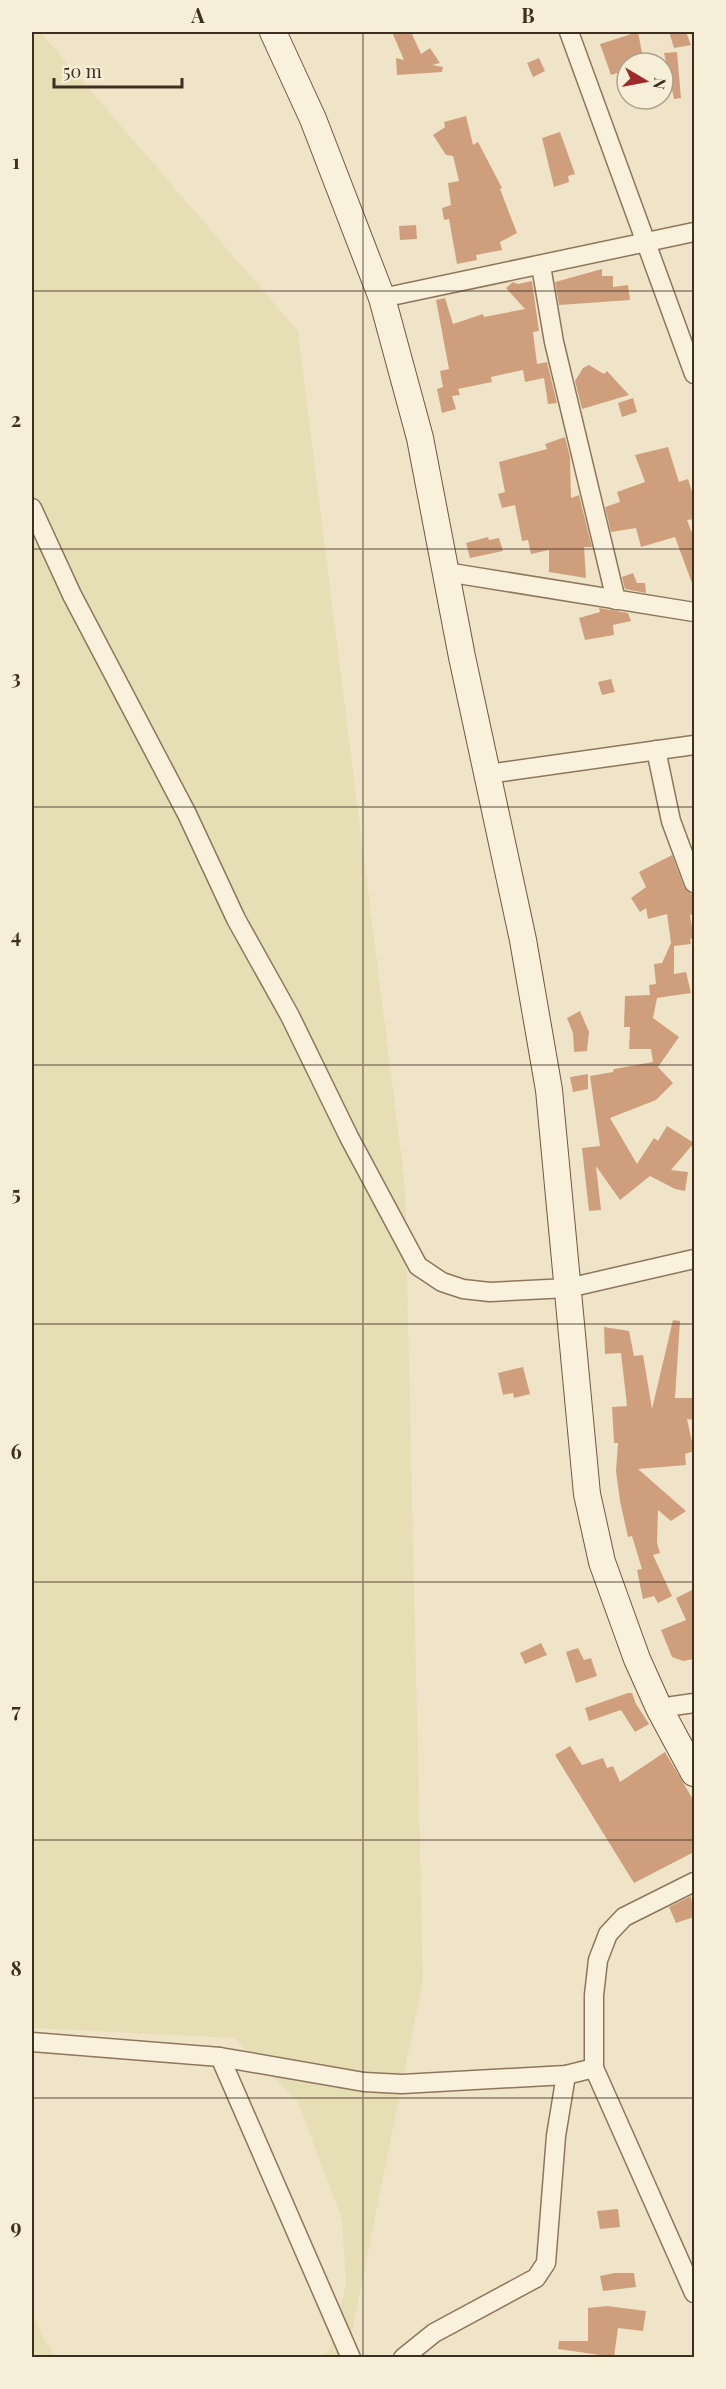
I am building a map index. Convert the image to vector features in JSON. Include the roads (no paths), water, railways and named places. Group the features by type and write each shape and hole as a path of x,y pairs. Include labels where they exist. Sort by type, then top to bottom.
{"main road":[{"path":"273,32 314,119 382,298 420,438 523,940 549,1090 587,1494 602,1562 659,1708 694,1773"}],"street":[{"path":"569,32 694,374"},
{"path":"382,298 694,232"},
{"path":"541,266 554,342 616,600"},
{"path":"32,508 72,595 187,814 236,919 290,1016 349,1137 418,1266 442,1282 463,1289 490,1292 568,1288 694,1259"},
{"path":"446,572 694,612"},
{"path":"488,774 694,745"},
{"path":"656,750 671,821 694,883"},
{"path":"659,1708 694,1703"},
{"path":"694,1882 624,1917 608,1934 598,1960 594,1995 594,2068 688,2260 694,2293"},
{"path":"32,2042 219,2057 364,2082 402,2084 566,2075 594,2068"},
{"path":"219,2057 351,2358"},
{"path":"403,2358 434,2333 536,2278 546,2263 556,2136 566,2075"}]}
